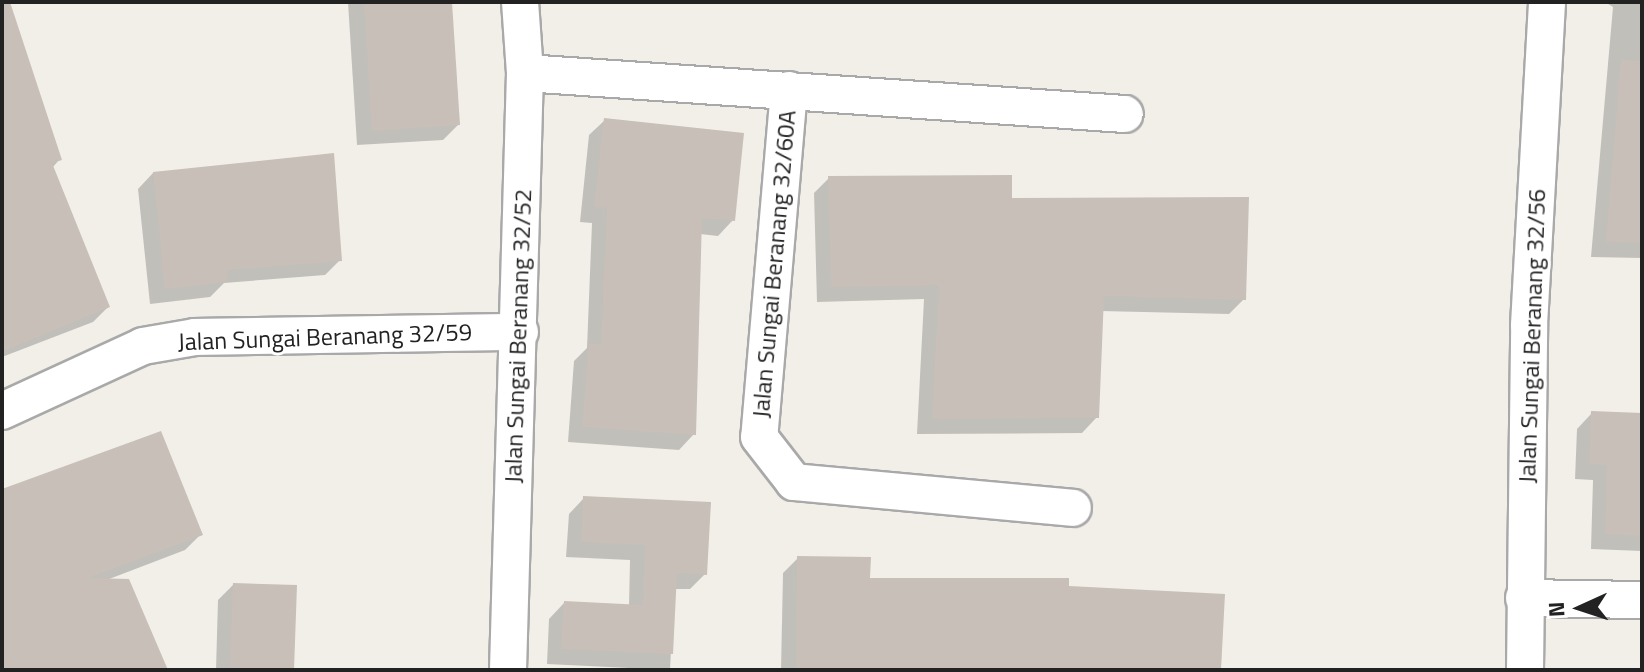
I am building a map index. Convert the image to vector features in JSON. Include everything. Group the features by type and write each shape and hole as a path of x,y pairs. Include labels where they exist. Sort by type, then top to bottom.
{"street":[{"name":"Jalan Sungai Beranang 32/52","path":"508,670 525,73 520,2"},
{"name":"Jalan Sungai Beranang 32/56","path":"1525,670 1529,325 1547,2"},
{"path":"525,73 1125,114"},
{"name":"Jalan Sungai Beranang 32/60A","path":"789,90 759,437 794,482 1073,508"},
{"name":"Jalan Sungai Beranang 32/59","path":"2,411 143,346 195,337 520,332"},
{"path":"1524,598 1642,600"}],"building":[{"path":"2,2 10,2 62,160 52,163 110,307 2,352"},
{"path":"364,2 452,2 460,125 372,131"},
{"path":"1621,60 1642,61 1642,243 1606,242"},
{"path":"604,118 744,133 735,221 702,218 696,435 582,427 589,343 601,344 607,208 594,207"},
{"path":"334,153 342,261 227,270 228,282 165,289 153,172"},
{"path":"1012,175 1012,198 1249,197 1246,300 1104,296 1099,418 932,419 939,285 831,287 828,176"},
{"path":"1591,411 1642,413 1642,536 1605,534 1607,465 1589,464"},
{"path":"161,431 203,535 88,578 129,579 168,670 2,670 2,489"},
{"path":"583,496 711,502 707,575 677,573 673,654 561,649 564,601 643,605 645,545 581,542"},
{"path":"797,556 871,557 870,578 1069,578 1069,586 1225,594 1221,670 796,670"},
{"path":"233,583 297,585 294,670 230,670"}]}
